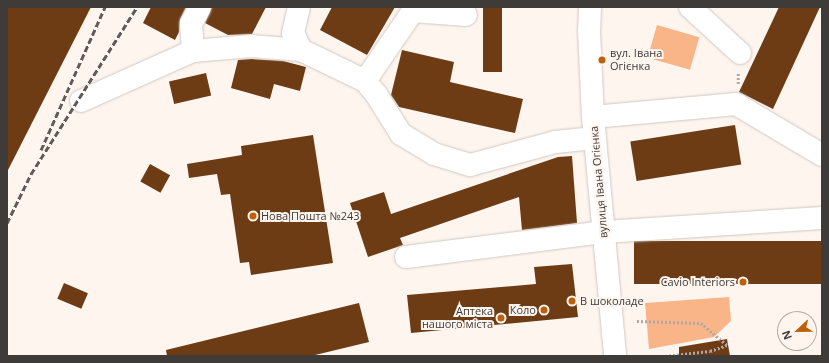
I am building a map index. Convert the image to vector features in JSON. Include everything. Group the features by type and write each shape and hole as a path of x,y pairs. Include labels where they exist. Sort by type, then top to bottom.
{"street":[{"path":"194,51 191,24 200,7"},
{"path":"299,7 293,33 301,50"},
{"name":"вулиця Івана Огієнка","path":"590,7 589,30 594,128 615,356"},
{"path":"690,7 740,54"},
{"path":"365,81 413,11 466,15"},
{"path":"80,101 194,51 251,46 301,50 365,81 401,134 434,154 470,165 555,142 594,128 736,104 822,155"},
{"path":"406,257 604,232 822,218"}],"path":[{"path":"736,104 740,54"},
{"path":"637,321 701,323 727,345 710,351 665,356"}],"shaded area":[{"path":"657,25 699,37 690,70 648,58"},
{"path":"729,297 731,321 714,337 649,349 645,303"}],"building":[{"path":"7,7 91,7 7,172"},
{"path":"151,7 186,7 180,19 179,32 175,40 143,23"},
{"path":"212,7 266,7 252,34 228,35 205,23"},
{"path":"332,7 395,7 367,55 320,30"},
{"path":"483,7 502,7 502,72 483,72"},
{"path":"779,7 820,7 773,109 739,92"},
{"path":"402,50 454,62 450,82 523,99 515,133 399,107 391,95"},
{"path":"251,59 283,61 306,67 300,91 274,84 270,99 231,88 238,60"},
{"path":"206,73 211,95 174,104 169,82"},
{"path":"735,125 741,165 637,181 630,142"},
{"path":"313,135 333,263 251,275 249,262 240,263 230,194 221,195 217,174 189,178 187,164 242,155 241,146"},
{"path":"572,156 577,223 522,230 519,197 400,238 403,245 368,257 350,203 384,192 391,214 558,157"},
{"path":"150,164 170,175 160,193 140,181"},
{"path":"634,241 822,241 822,284 634,284"},
{"path":"572,264 578,317 411,333 407,295 536,284 534,267"},
{"path":"64,283 88,293 81,309 57,299"},
{"path":"359,303 369,342 311,356 167,356 166,350"},
{"path":"727,339 730,356 679,356 679,347"}],"railway":[{"path":"41,150 105,7"},
{"path":"7,223 31,174 137,7"}],"place":[{"name":"вул. Івана Огієнка","path":"602,60"},
{"name":"Нова Пошта №243","path":"253,216"},
{"name":"Cavio Interiors","path":"743,282"},
{"name":"В шоколаде","path":"572,301"},
{"name":"Коло","path":"544,310"},
{"name":"Аптека нашого міста","path":"501,318"}]}
